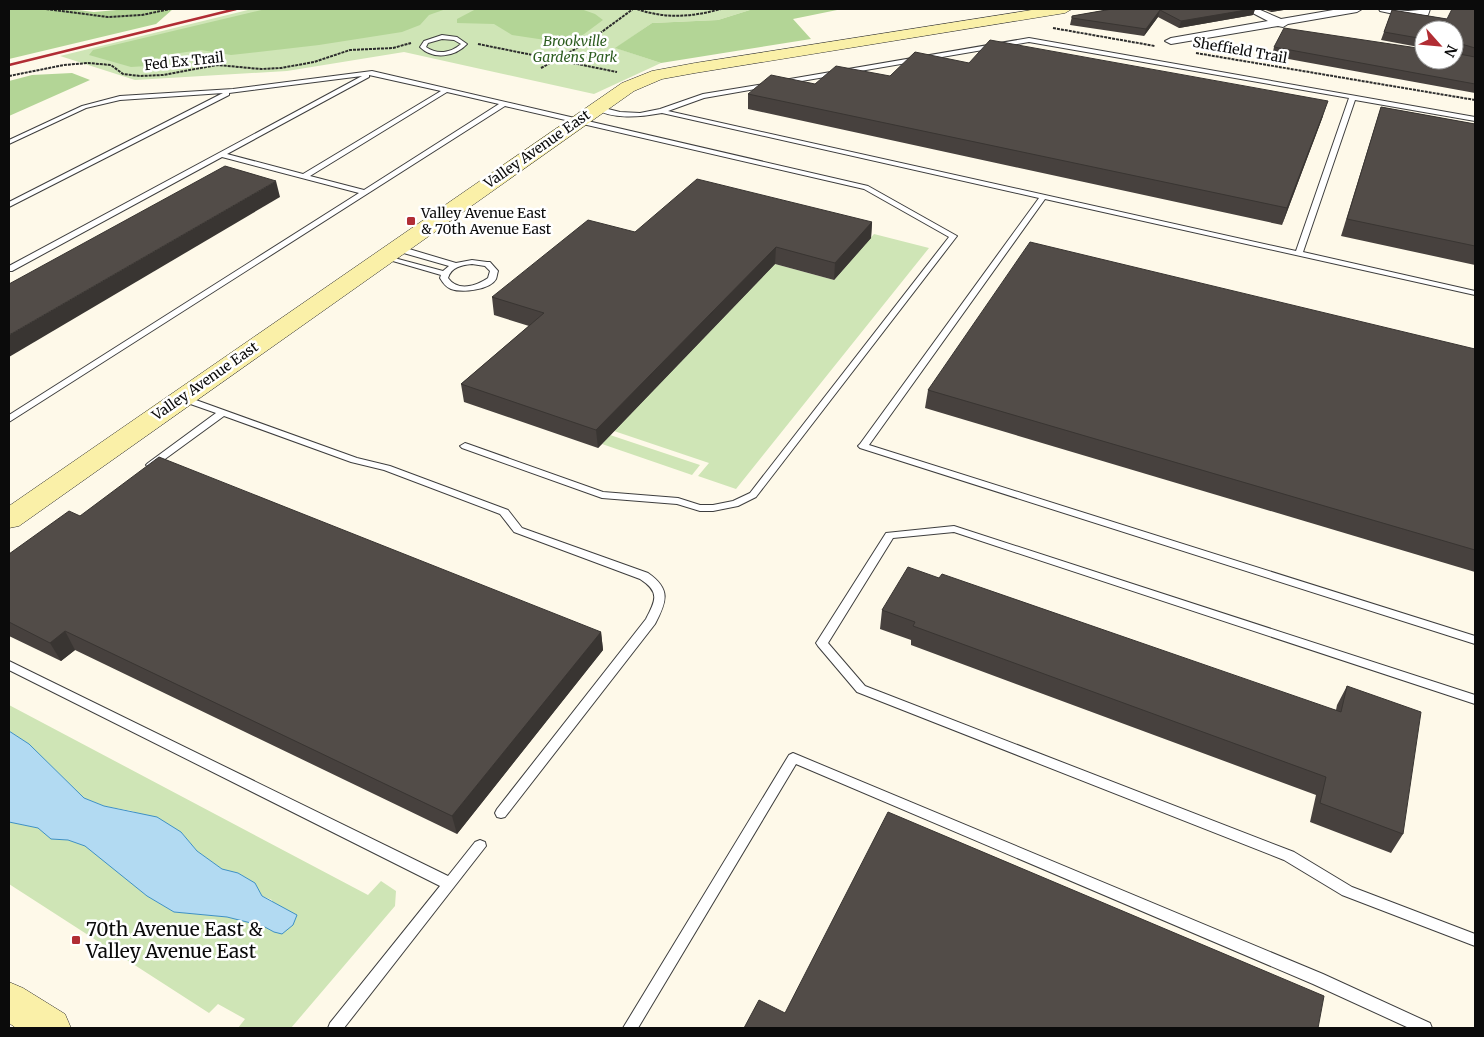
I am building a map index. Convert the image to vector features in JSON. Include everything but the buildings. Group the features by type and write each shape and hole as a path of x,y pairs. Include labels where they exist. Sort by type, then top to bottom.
{"main road":[{"name":"Valley Avenue East","path":"9,519 622,90 645,80 714,65 1052,14"},
{"path":"9,1001 51,1028"}],"street":[{"path":"1250,9 1300,31"},
{"path":"1166,44 1357,9"},
{"path":"1384,9 1412,15 1423,13 1425,9"}],"lane":[{"path":"442,38 455,38 464,44 458,49 447,52 425,50 423,47 426,42 442,38"},
{"path":"596,108 620,114 661,111 703,96 1029,40 1475,120"},
{"path":"9,270 372,74"},
{"path":"9,142 84,107 120,98 233,91 372,74 866,187 953,236 753,495 735,504 722,508 700,508 678,501 602,495 465,446"},
{"path":"304,176 446,90"},
{"path":"9,205 233,91"},
{"path":"1299,254 1352,98"},
{"path":"9,419 504,103"},
{"path":"661,111 1475,293"},
{"path":"222,155 365,192"},
{"path":"1044,196 863,446 1475,640"},
{"path":"389,252 456,265 480,262 492,267 494,275 492,279 481,286 464,288 450,286 446,282 445,274"},
{"path":"389,252 445,274"},
{"path":"445,274 456,265"},
{"path":"182,398 354,460 387,468 504,512 518,530 644,576 654,582 660,590 660,602 651,621 501,814"},
{"path":"144,471 223,413"},
{"path":"1475,699 954,529 890,534 822,642 861,689 1289,856 1347,891 1475,940"},
{"path":"9,665 450,884"},
{"path":"630,1028 794,758 1318,979 1425,1028"},
{"path":"335,1028 480,846"}],"path":[{"path":"46,9 108,17 142,15 170,9"},
{"path":"542,68 588,42 624,18 633,9"},
{"path":"637,9 660,15 682,16 721,9"},
{"path":"1052,14 1166,44"},
{"path":"475,41 475,44 645,80"},
{"name":"Fed Ex Trail","path":"9,76 64,65 88,63 111,65 123,74 140,76 163,75 217,65 260,70 274,69 306,64 350,50 393,48 413,42"},
{"name":"Sheffield Trail","path":"1189,52 1475,100"}],"green space":[{"path":"9,9 69,9 94,12 128,9 173,9 156,24 9,59"},
{"name":"Brookville Gardens Park","path":"252,9 753,9 718,20 652,23 616,48 661,63 594,94 404,52 287,71 135,80 60,56"},
{"path":"266,9 446,9 429,15 420,25 402,32 319,45 231,55 201,50 165,55 147,66 131,67 89,55 93,50"},
{"path":"476,9 581,9 595,14 603,20 576,40 552,41 512,35 494,24 457,23 457,19"},
{"path":"753,9 842,9 793,19 811,39 661,63 615,48 652,23 718,20"},
{"path":"72,73 90,80 9,116 9,81 32,75"},
{"path":"874,234 929,248 736,489 698,476 709,463 614,431 775,264 834,280"},
{"path":"610,435 700,465 692,475 602,444"},
{"path":"9,705 368,895 381,881 396,891 395,906 291,1028 238,1028 245,1019 218,1004 209,1013 9,884 9,822 38,828 52,839 68,840 86,846 147,896 174,912 227,917 263,926 274,932 272,900 262,896 255,883 238,873 222,869 197,851 181,832 132,811 104,806 84,798 29,744 9,731"}],"water":[{"path":"9,731 29,744 84,798 104,806 157,817 181,832 197,851 222,869 238,873 255,883 262,896 297,915 293,925 282,934 263,926 227,917 174,912 147,896 85,846 68,840 51,839 38,828 9,822"}],"railway":[{"path":"9,65 236,9"}],"place":[{"name":"Valley Avenue East & 70th Avenue East","path":"411,221"},
{"name":"70th Avenue East & Valley Avenue East","path":"76,940"}]}
